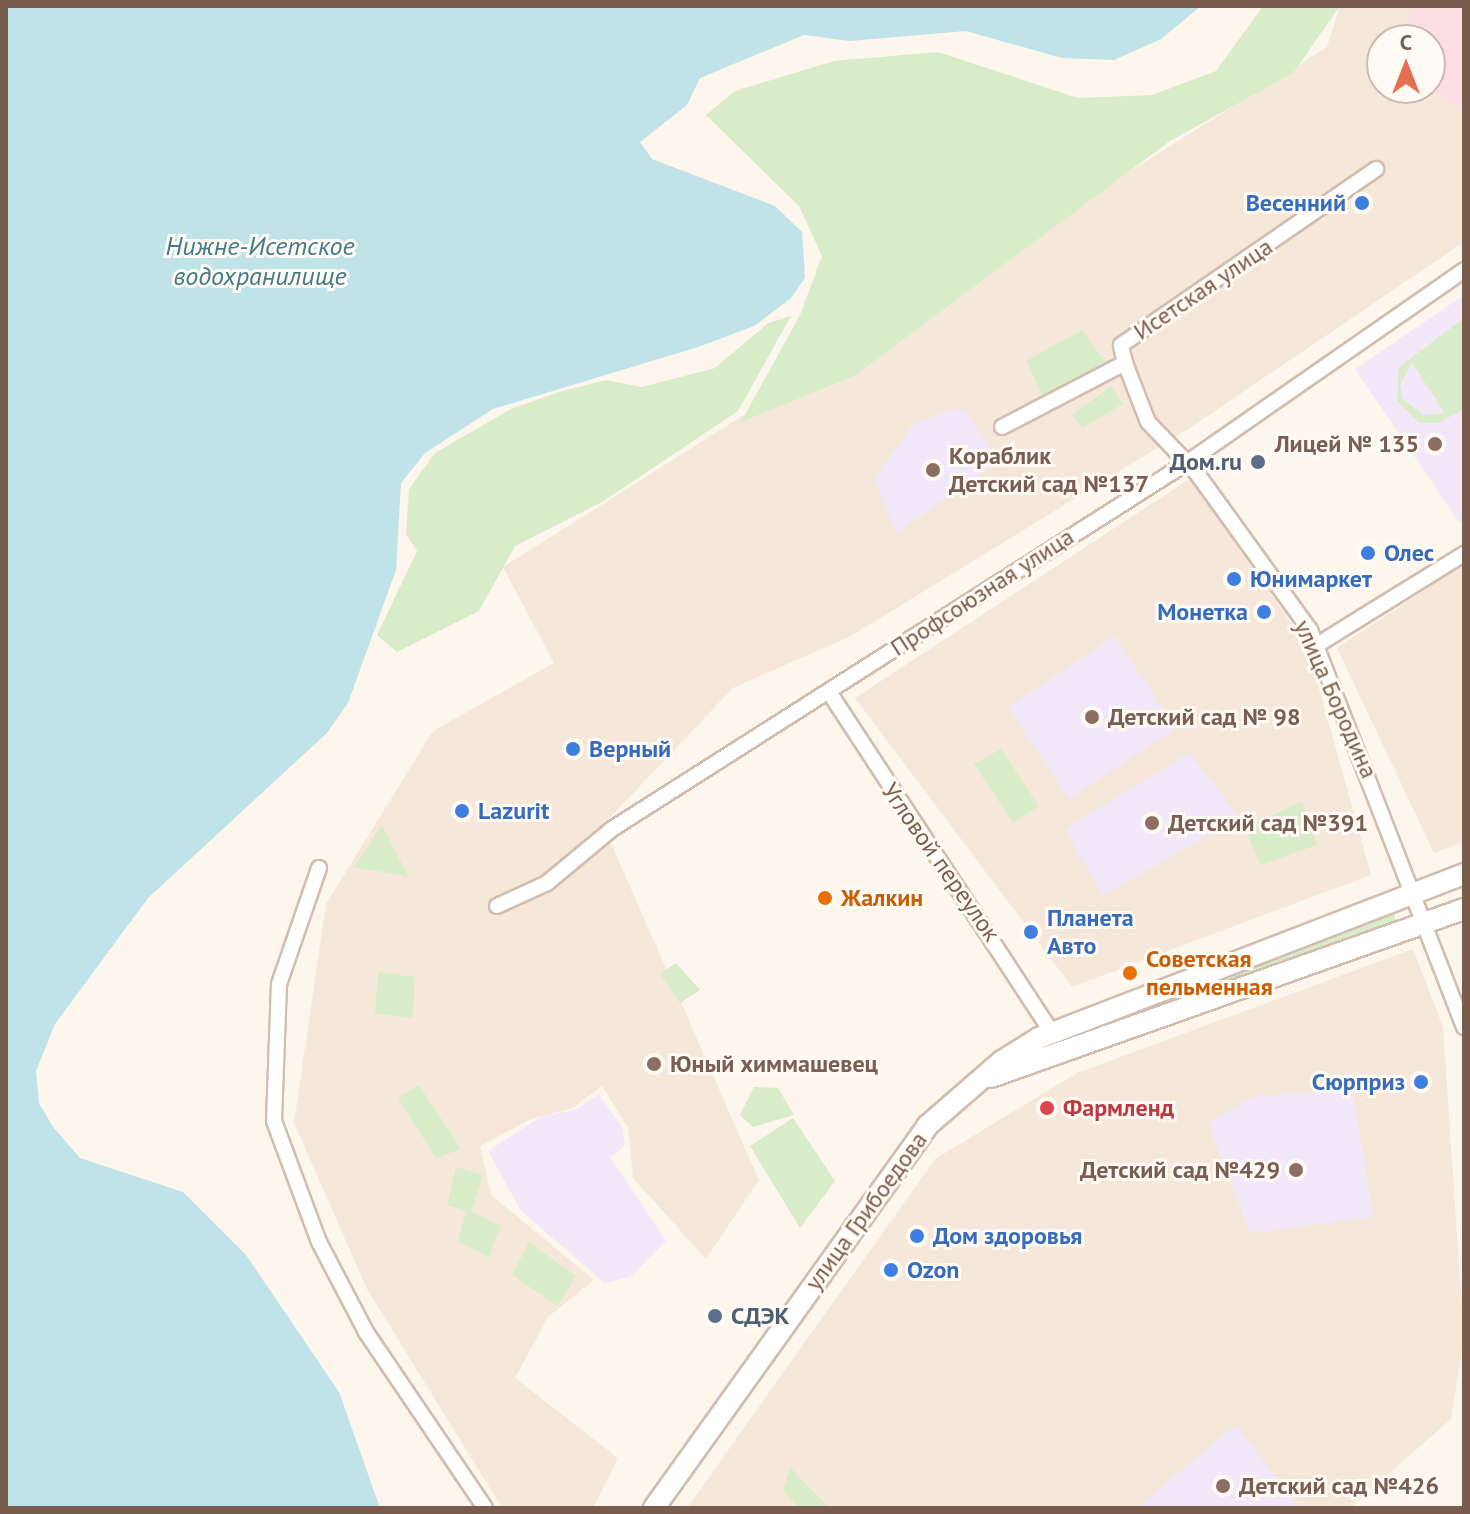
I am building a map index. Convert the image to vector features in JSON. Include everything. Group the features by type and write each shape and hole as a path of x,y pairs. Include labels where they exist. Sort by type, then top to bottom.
{"main road":[{"name":"улица Грибоедова","path":"654,1508 927,1126 979,1081 1052,1033 1464,874"},
{"name":"улица Грибоедова","path":"979,1081 1464,909"}],"street":[{"name":"Исетская улица","path":"1002,427 1125,363 1121,345 1376,169"},
{"name":"Профсоюзная улица","path":"497,906 547,883 612,829 1188,462 1464,270"},
{"name":"улица Бородина","path":"1125,363 1148,422 1188,462 1317,645 1464,1027"},
{"path":"1317,645 1464,554"},
{"name":"Угловой переулок","path":"829,692 1052,1033"},
{"path":"319,868 279,984 274,1121 319,1242 366,1332 485,1508"}],"shaded area":[{"path":"1340,6 1464,6 1464,242 1193,426 851,636 733,688 603,825 759,1180 706,1259 633,1178 628,1128 602,1086 573,1108 531,1119 480,1146 491,1195 594,1280 548,1317 515,1378 618,1458 593,1508 502,1508 367,1289 294,1123 326,904 433,731 554,663 503,567 1327,47"},
{"path":"1411,6 1464,6 1464,113 1446,100 1446,24 1406,24"},
{"name":"Лицей № 135","path":"1464,295 1464,519 1459,522 1355,369"},
{"name":"Кораблик Детский сад №137","path":"952,409 965,411 999,461 897,533 874,479 914,424"},
{"path":"1191,478 1308,648 1371,875 1072,987 855,698"},
{"path":"1464,564 1464,842 1434,853 1337,648"},
{"name":"Детский сад № 98","path":"1114,636 1176,728 1069,799 1008,707"},
{"name":"Детский сад №391","path":"1189,753 1239,817 1103,896 1065,829"},
{"path":"1413,949 1443,1027 1464,1337 1451,1419 1350,1508 687,1508 935,1159 1077,1073"},
{"name":"Детский сад №429","path":"1352,1089 1373,1217 1250,1233 1208,1123 1253,1097"},
{"path":"599,1094 623,1129 625,1146 610,1157 666,1241 632,1276 605,1283 521,1211 488,1151 542,1116 575,1110"},
{"name":"Детский сад №426","path":"1236,1425 1300,1508 1137,1508"}],"green space":[{"path":"1263,6 1340,6 1293,73 1170,141 854,376 741,422 800,315 822,256 799,206 706,115 735,91 834,61 938,52 1078,98 1152,95 1216,71"},
{"path":"791,316 738,411 602,502 515,546 479,611 397,652 377,635 417,551 406,534 409,489 435,453 511,409 559,392 606,380 642,387 715,368 768,323"},
{"path":"1464,318 1464,409 1438,423 1419,423 1397,401 1399,367","holes":["1412,363 1444,413 1423,415 1403,399 1400,385"]},
{"path":"1082,330 1108,366 1044,399 1026,361"},
{"path":"1111,386 1123,404 1082,428 1072,415"},
{"path":"1001,749 1039,806 1013,823 974,764"},
{"path":"1302,801 1317,845 1260,865 1245,828"},
{"path":"382,825 408,876 354,867"},
{"path":"1391,908 1399,926 1088,1039 1084,1027"},
{"path":"676,963 700,990 680,1003 660,974"},
{"path":"378,972 415,977 413,1018 375,1014"},
{"path":"419,1085 461,1149 436,1158 398,1098"},
{"path":"754,1087 778,1088 794,1115 753,1127 740,1115"},
{"path":"793,1118 835,1181 800,1228 750,1146"},
{"path":"456,1167 483,1175 471,1211 501,1226 489,1257 458,1242 466,1211 447,1205"},
{"path":"529,1242 576,1276 558,1306 512,1275"},
{"path":"790,1467 829,1508 799,1508 783,1491"}],"water":[{"name":"Нижне-Исетское водохранилище","path":"6,6 1201,6 1161,39 1114,60 1062,58 966,31 850,41 804,35 700,78 687,105 640,142 652,159 775,206 802,232 805,278 791,298 754,326 698,347 493,409 425,453 401,483 396,570 348,703 327,733 148,898 55,1024 36,1071 39,1103 53,1127 80,1158 183,1192 246,1255 339,1392 380,1508 6,1508"}],"place":[{"name":"Весенний","path":"1362,203"},
{"name":"Лицей № 135","path":"1435,444"},
{"name":"Дом.ru","path":"1258,462"},
{"name":"Кораблик Детский сад №137","path":"933,470"},
{"name":"Олес","path":"1368,553"},
{"name":"Юнимаркет","path":"1234,579"},
{"name":"Монетка","path":"1264,612"},
{"name":"Детский сад № 98","path":"1092,717"},
{"name":"Верный","path":"573,749"},
{"name":"Lazurit","path":"462,811"},
{"name":"Детский сад №391","path":"1152,823"},
{"name":"Жалкин","path":"825,898"},
{"name":"Планета Авто","path":"1031,932"},
{"name":"Советская пельменная","path":"1130,973"},
{"name":"Юный химмашевец","path":"654,1064"},
{"name":"Сюрприз","path":"1421,1082"},
{"name":"Фармленд","path":"1047,1108"},
{"name":"Детский сад №429","path":"1296,1170"},
{"name":"Дом здоровья","path":"917,1236"},
{"name":"Ozon","path":"891,1270"},
{"name":"СДЭК","path":"715,1316"},
{"name":"Детский сад №426","path":"1223,1486"}]}
